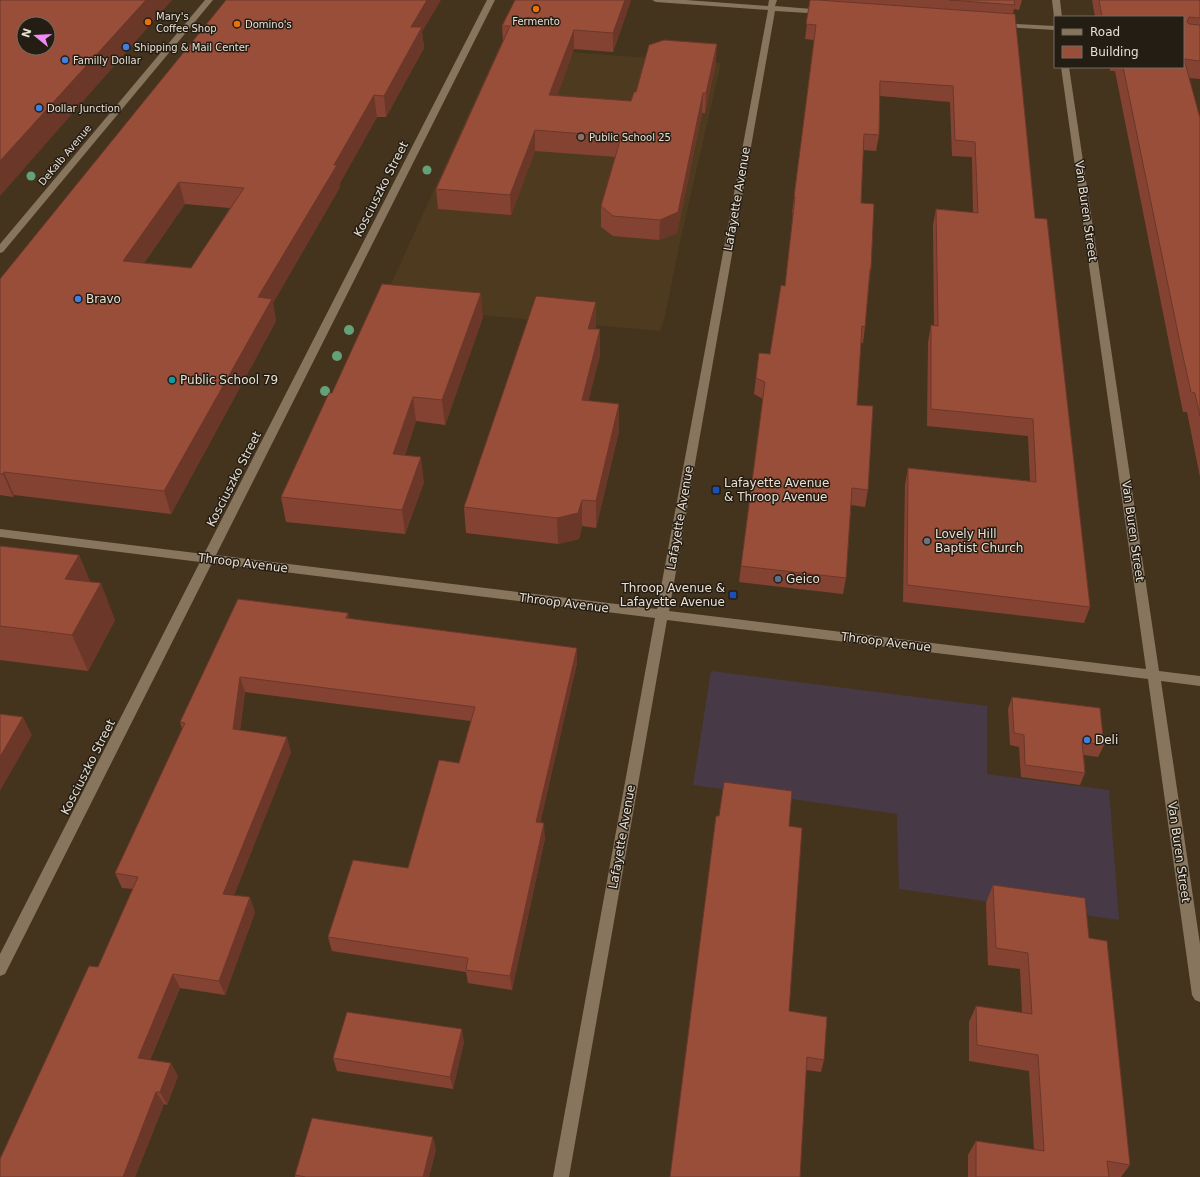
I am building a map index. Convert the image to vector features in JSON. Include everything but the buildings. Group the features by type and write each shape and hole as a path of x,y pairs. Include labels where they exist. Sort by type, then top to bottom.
{"street":[{"name":"DeKalb Avenue","path":"0,250 209,0"},
{"name":"Kosciuszko Street","path":"0,969 491,0"},
{"path":"656,0 772,4 828,12"},
{"path":"1056,0 1058,16"},
{"name":"Lafayette Avenue","path":"561,1177 772,4"},
{"path":"990,24 1054,28"},
{"name":"Van Buren Street","path":"1065,68 1200,996"},
{"name":"Throop Avenue","path":"0,533 1200,681"}],"shaded area":[{"name":"Public School 25","path":"499,47 721,63 679,246 665,316 660,331 381,306"},
{"path":"711,671 987,706 987,774 1109,790 1119,920 899,889 897,814 693,785"}],"place":[{"name":"Fermento","path":"536,9"},
{"name":"Mary's Coffee Shop","path":"148,22"},
{"name":"Domino's","path":"237,24"},
{"name":"Shipping & Mail Center","path":"126,47"},
{"name":"Familly Dollar","path":"65,60"},
{"name":"Dollar Junction","path":"39,108"},
{"name":"Public School 25","path":"581,137"},
{"name":"Bravo","path":"78,299"},
{"name":"Public School 79","path":"172,380"},
{"name":"Lafayette Avenue & Throop Avenue","path":"716,490"},
{"name":"Lovely Hill Baptist Church","path":"927,541"},
{"name":"Geico","path":"778,579"},
{"name":"Throop Avenue & Lafayette Avenue","path":"733,595"},
{"name":"Deli","path":"1087,740"}]}
